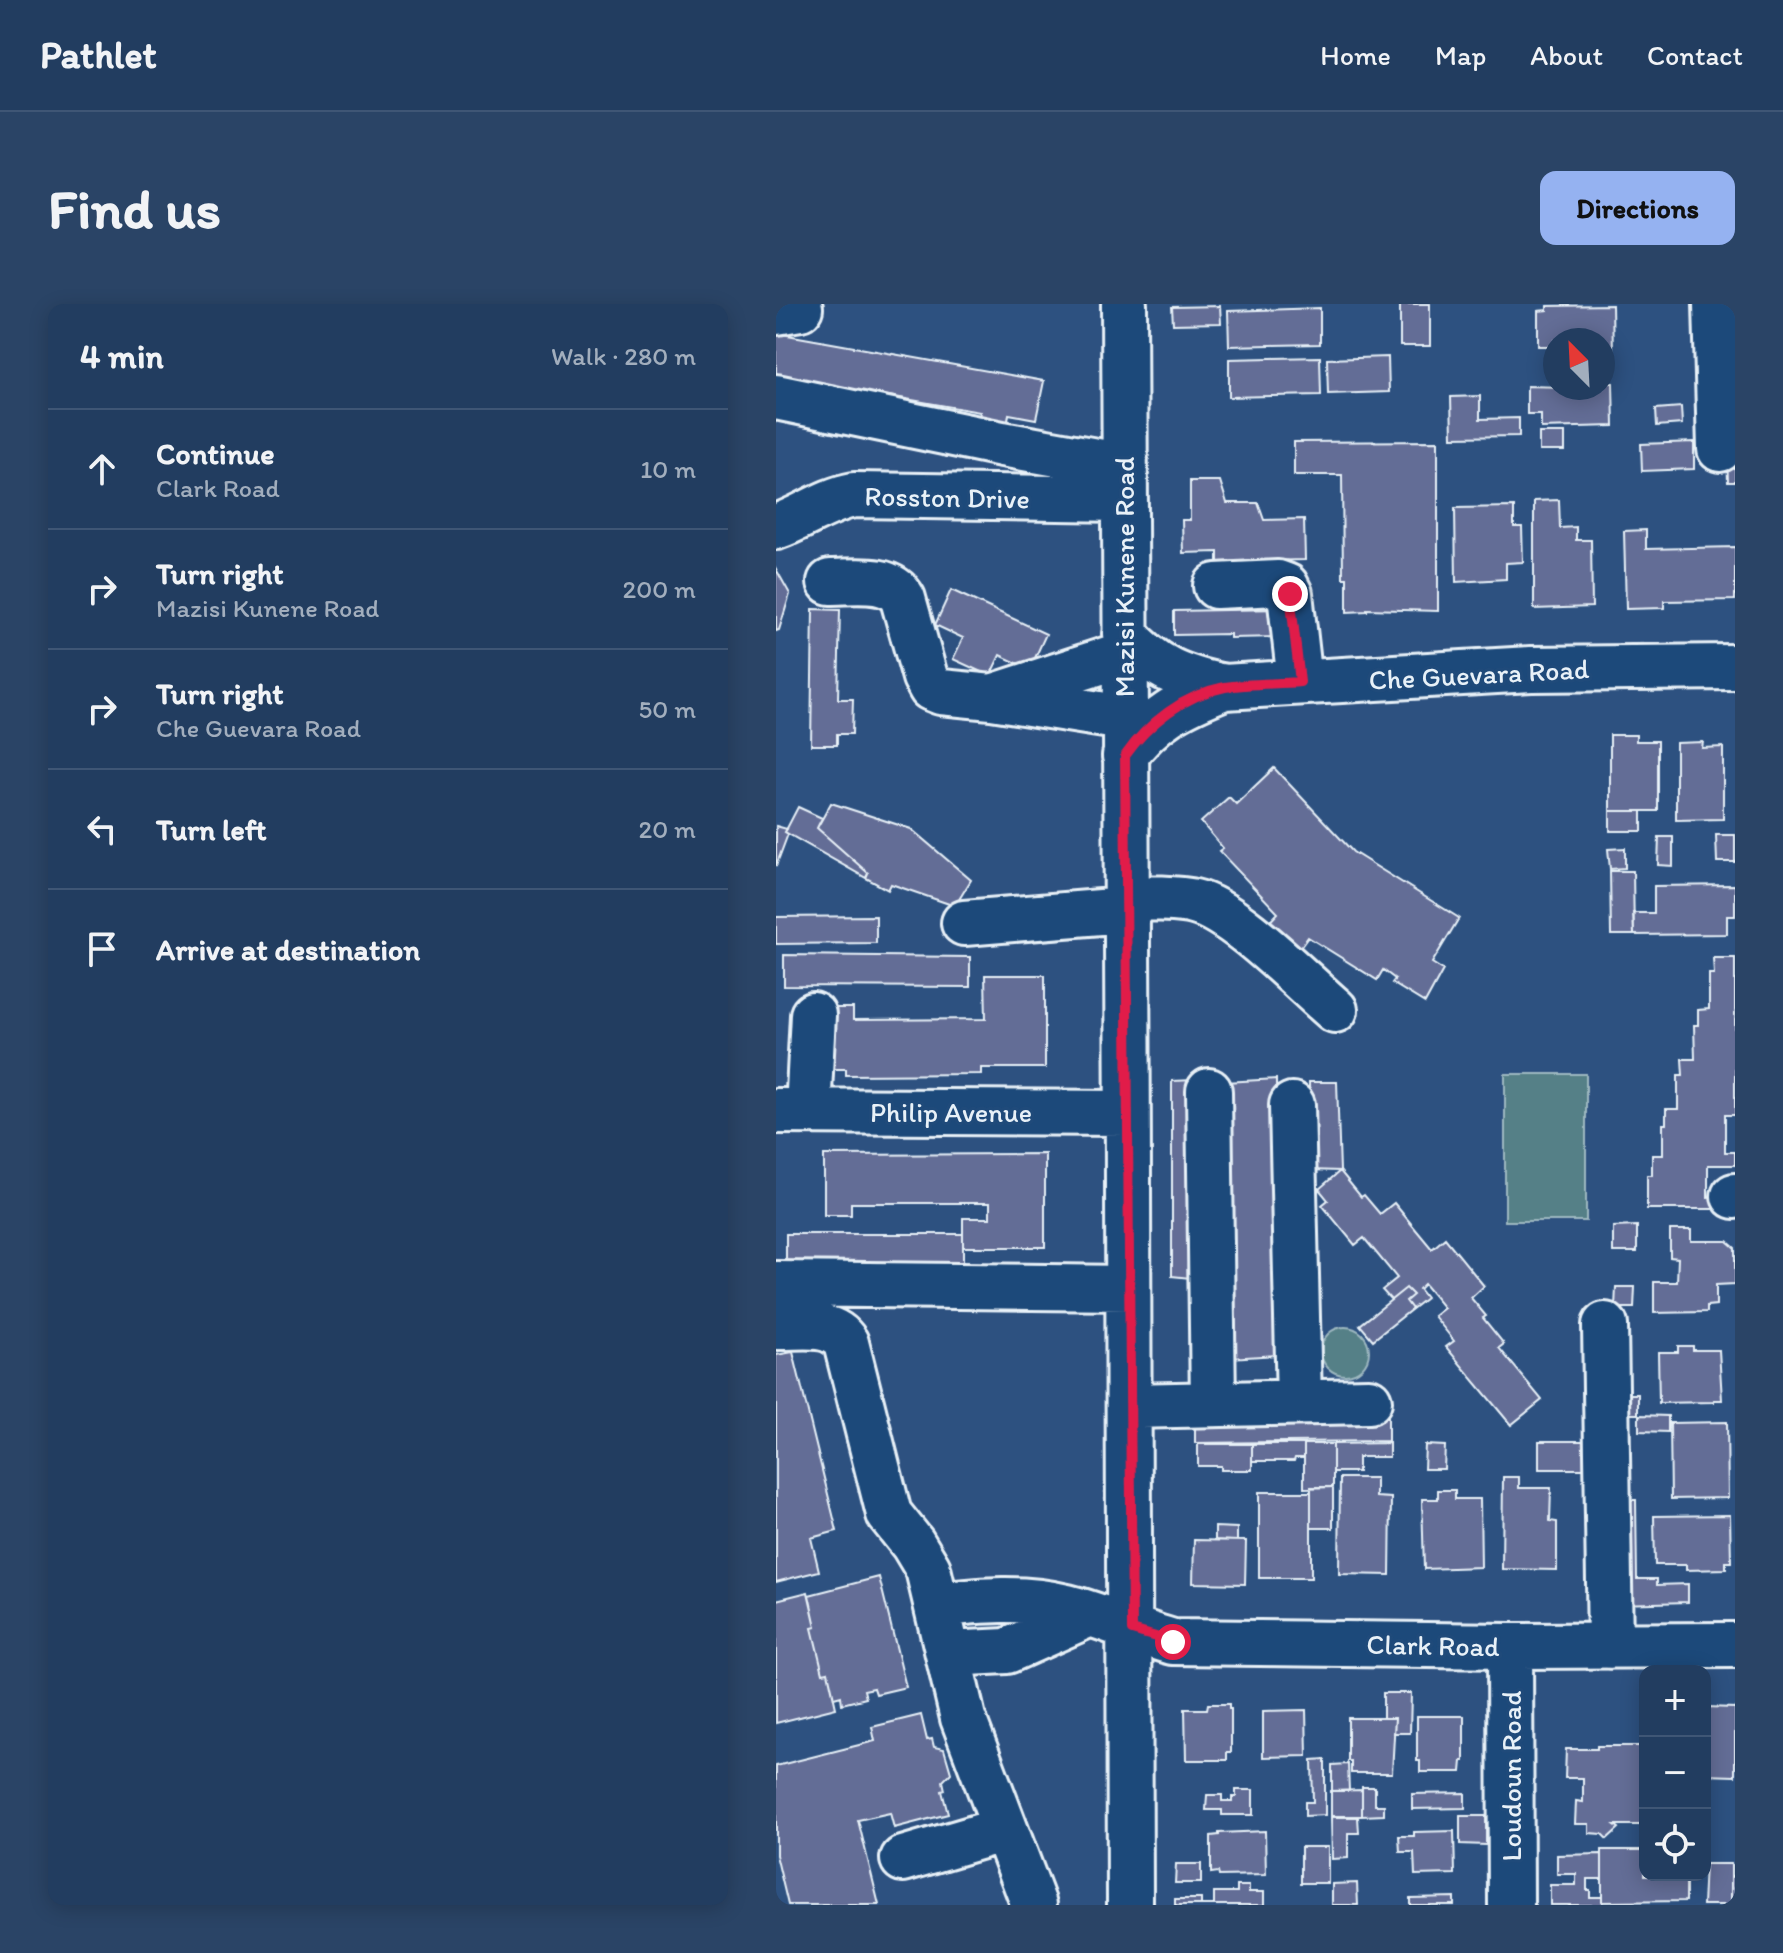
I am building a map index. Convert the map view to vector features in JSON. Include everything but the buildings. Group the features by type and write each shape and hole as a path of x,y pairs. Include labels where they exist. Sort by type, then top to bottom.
{"street":[{"name":"Mazisi Kunene Road","path":"1124,304 1132,1630 1130,1905"},
{"path":"1716,304 1720,449"},
{"path":"776,397 1002,444 1124,482"},
{"name":"Rosston Drive","path":"776,527 830,501 854,495 1124,482"},
{"path":"830,582 888,583 898,589 925,677 931,688 941,692 992,697 1046,693 1124,644"},
{"path":"1216,586 1278,583 1286,586 1290,594 1300,682"},
{"name":"Che Guevara Road","path":"1124,644 1190,680 1224,687 1531,669 1735,667"},
{"name":"Che Guevara Road","path":"1125,737 1141,733 1191,700 1224,687"},
{"path":"1046,693 1125,737"},
{"path":"964,923 1126,904 1192,901 1212,908 1245,931 1335,1010"},
{"path":"792,1111 813,1015"},
{"path":"1209,1091 1213,1404"},
{"path":"1292,1105 1299,1402"},
{"name":"Philip Avenue","path":"792,1111 1127,1113"},
{"path":"776,1284 1128,1288"},
{"path":"1605,1325 1610,1646"},
{"path":"776,1327 827,1328 841,1334 846,1343 889,1514 928,1569 963,1718 1034,1905"},
{"path":"1129,1406 1369,1401"},
{"name":"Clark Road","path":"937,1605 994,1599 1036,1602 1067,1607 1173,1642 1735,1645"},
{"path":"948,1654 1007,1651 1088,1615"},
{"name":"Loudoun Road","path":"1510,1646 1511,1905"},
{"path":"903,1859 1005,1829"}],"green space":[{"path":"1505,1074 1586,1074 1586,1221 1505,1221"},
{"path":"1345,1327 1362,1334 1369,1351 1362,1368 1345,1375 1328,1368 1321,1351 1328,1334"}],"route":[{"path":"1173,1642 1132,1630 1125,756 1141,733 1191,700 1224,687 1300,682 1290,594"}]}
